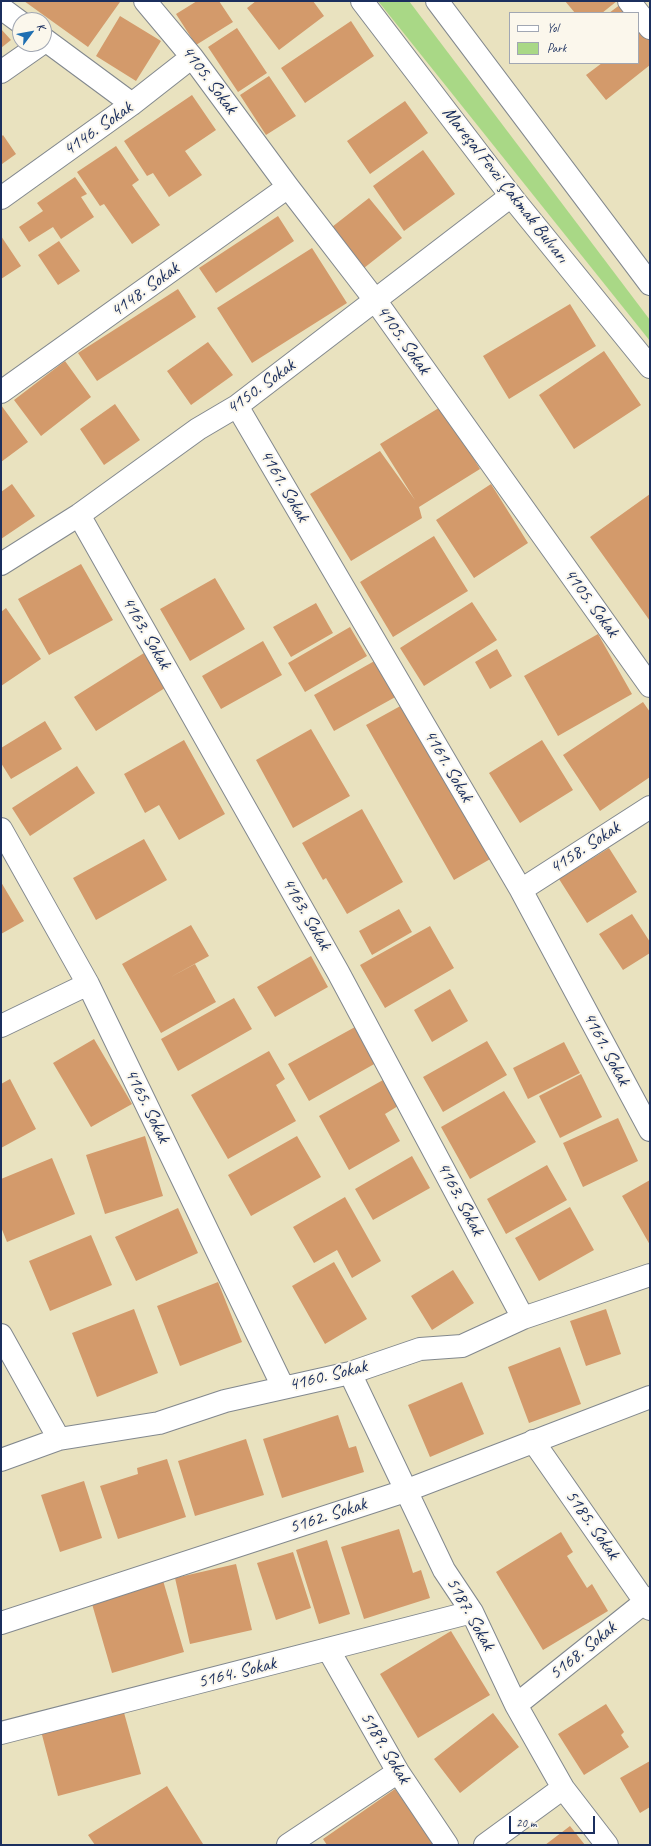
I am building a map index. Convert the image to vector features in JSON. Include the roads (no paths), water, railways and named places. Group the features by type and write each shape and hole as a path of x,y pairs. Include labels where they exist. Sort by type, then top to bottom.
{"main road":[{"name":"4105. Sokak","path":"145,1 192,57 288,187 375,300 650,686"},
{"name":"Mareşal Fevzi Çakmak Bulvarı","path":"362,1 511,196 650,367"},
{"path":"438,1 650,284"},
{"path":"629,1 638,12"},
{"path":"1,8 12,16"},
{"path":"639,14 650,28"},
{"path":"52,48 132,104"},
{"path":"1,72 30,52"},
{"name":"4146. Sokak","path":"2,196 132,104 192,57"},
{"name":"4148. Sokak","path":"1,392 288,187"},
{"name":"4150. Sokak","path":"1,564 79,516 198,429 237,406 511,196"},
{"name":"4161. Sokak","path":"237,406 521,890 650,1130"},
{"name":"4163. Sokak","path":"79,516 338,972 523,1318"},
{"name":"4158. Sokak","path":"521,890 650,807"},
{"name":"4165. Sokak","path":"1,829 88,984 283,1387"},
{"path":"1,1026 88,984"},
{"name":"4160. Sokak","path":"1,1460 59,1439 159,1423 225,1401 350,1373 420,1349 462,1346 523,1318 650,1275"},
{"path":"1,1335 59,1439"},
{"name":"5187. Sokak","path":"350,1373 444,1570 472,1612 516,1705 563,1788 607,1845"},
{"name":"5162. Sokak","path":"1,1623 405,1491 650,1397"},
{"name":"5185. Sokak","path":"533,1441 648,1603"},
{"name":"5168. Sokak","path":"516,1705 648,1603"},
{"name":"5164. Sokak","path":"1,1732 472,1612"},
{"name":"5189. Sokak","path":"328,1649 398,1772 447,1845"},
{"path":"288,1845 398,1772"},
{"path":"485,1845 563,1788"}]}
